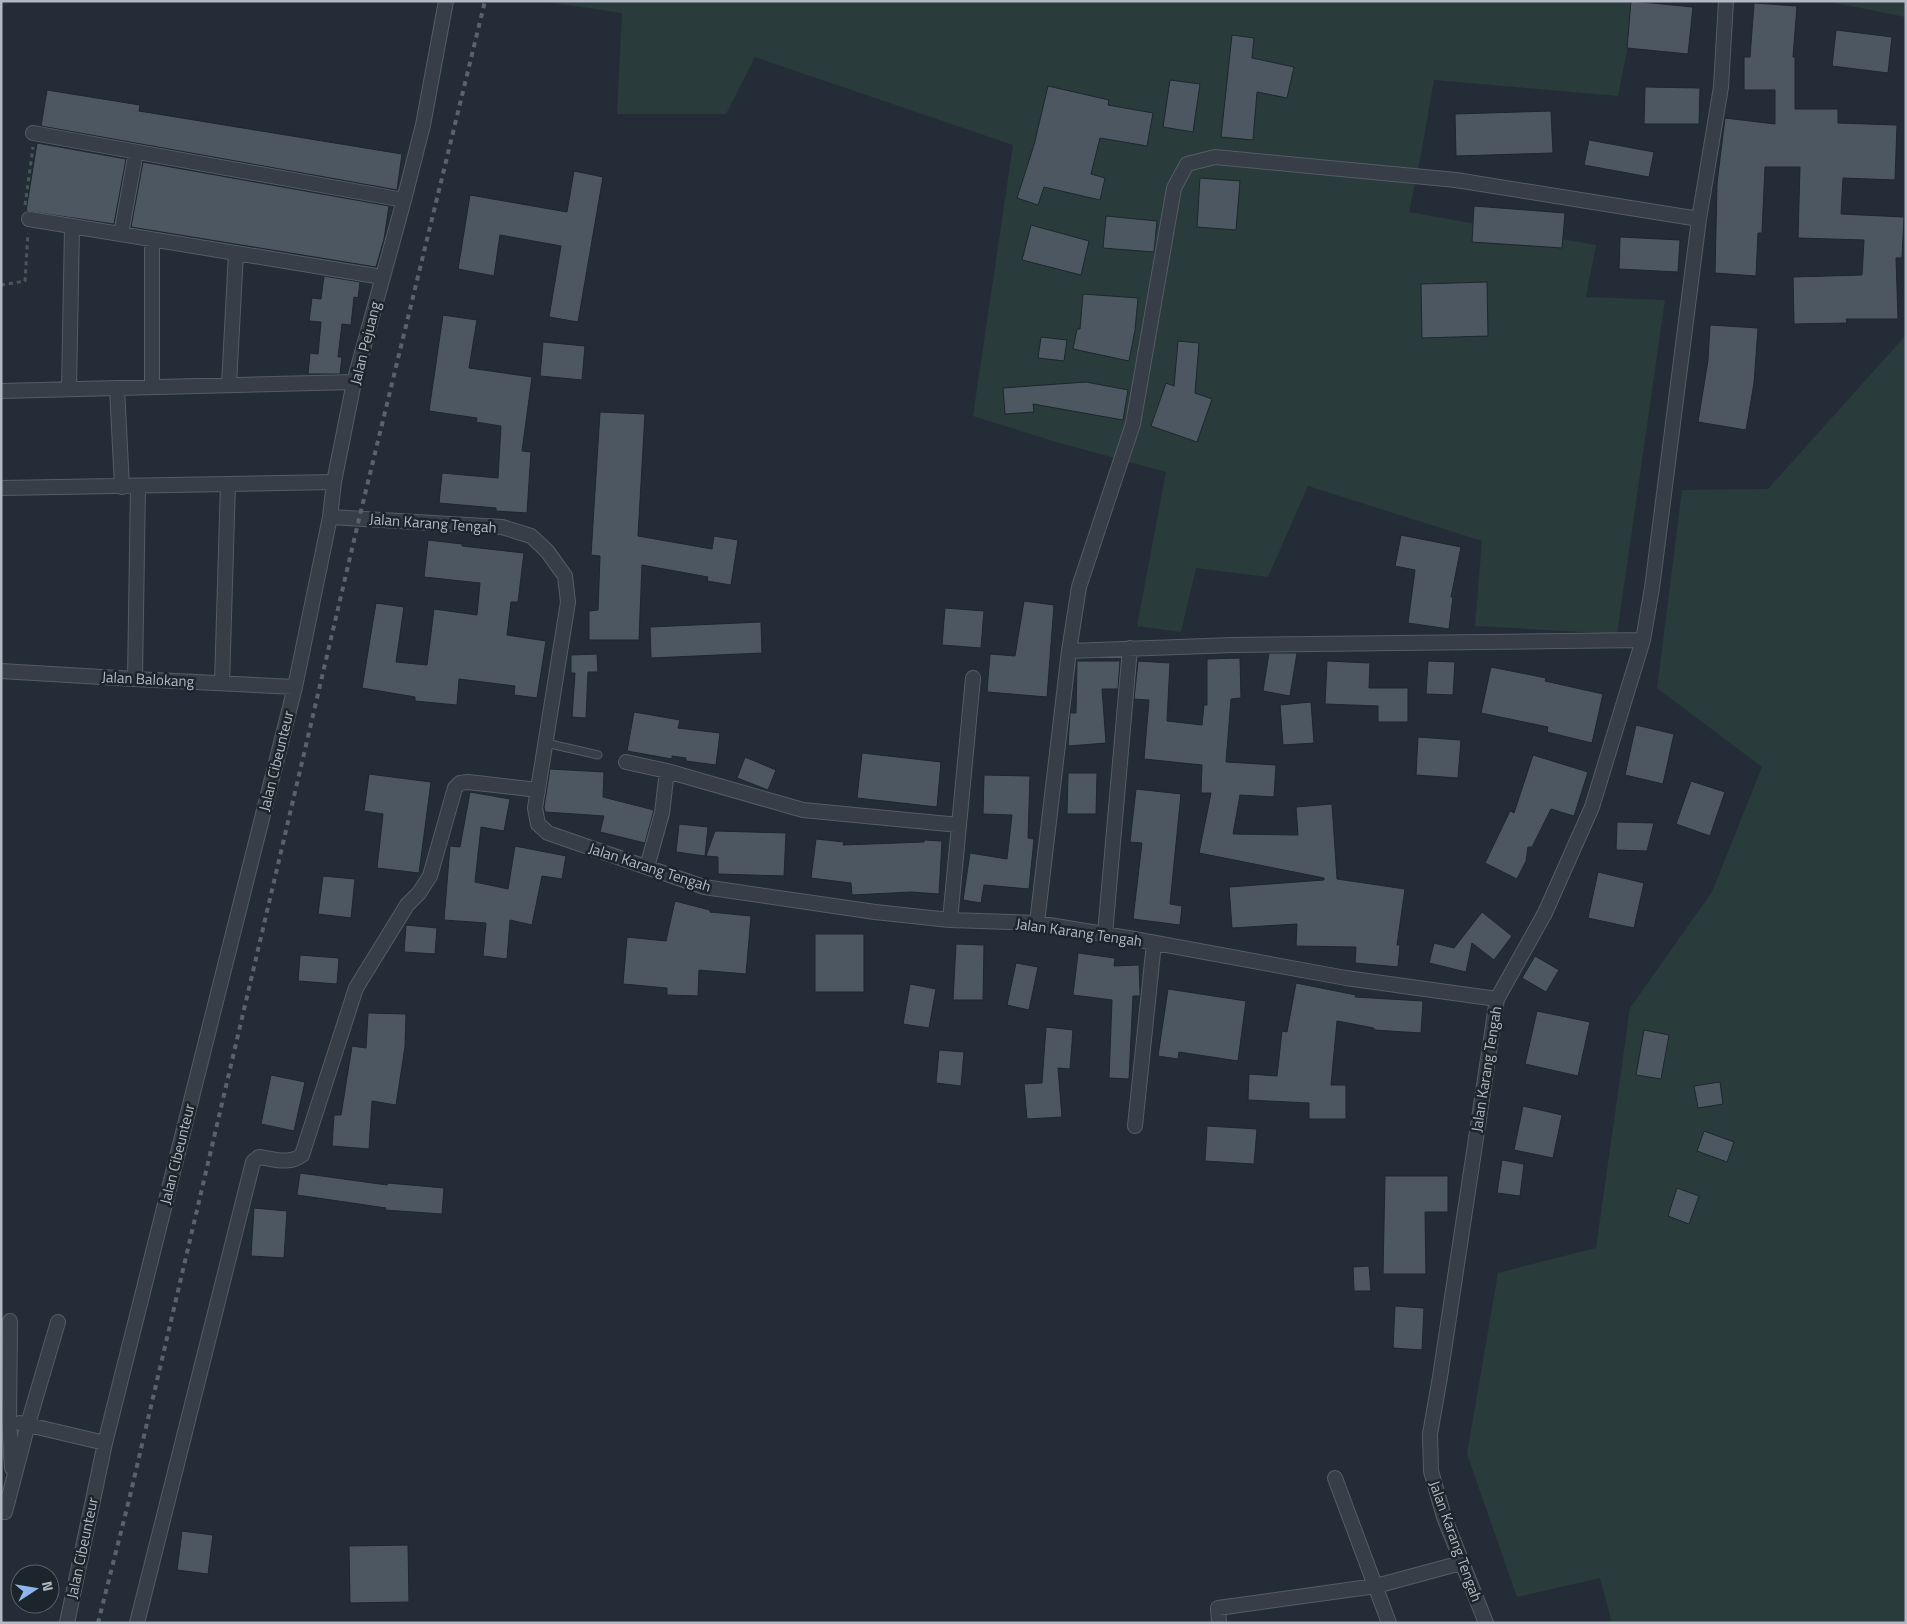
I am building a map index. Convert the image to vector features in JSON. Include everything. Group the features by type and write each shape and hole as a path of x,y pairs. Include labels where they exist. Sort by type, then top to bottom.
{"street":[{"name":"Jalan Pejuang","path":"295,686 330,518 334,482 354,382 423,125 446,1"},
{"path":"1497,999 1545,914 1592,807 1643,640 1652,588 1700,219 1721,87 1726,1"},
{"path":"32,133 404,200"},
{"path":"120,234 136,152"},
{"path":"1037,923 1069,651 1079,587 1133,424 1174,188 1187,164 1215,157 1456,180 1700,219"},
{"path":"29,219 382,277"},
{"path":"69,389 72,227"},
{"path":"152,240 152,387"},
{"path":"229,385 236,253"},
{"path":"1,391 354,382"},
{"path":"117,388 122,486"},
{"path":"1,488 334,482"},
{"path":"222,683 224,670 228,484"},
{"path":"135,680 138,486"},
{"name":"Jalan Karang Tengah","path":"330,518 502,527 531,536 547,551 566,576 568,602 535,808 538,824 548,833 704,887 875,912 950,920 1037,923 1346,978 1497,999 1430,1434 1431,1471 1444,1517 1486,1623"},
{"path":"1069,651 1130,648 1643,640"},
{"path":"1105,934 1130,648"},
{"name":"Jalan Balokang","path":"1,671 135,680 295,686"},
{"path":"950,920 973,678"},
{"name":"Jalan Cibeunteur","path":"66,1623 104,1443 295,686"},
{"path":"626,762 667,771 804,810 959,824"},
{"path":"647,867 662,813 667,771"},
{"path":"137,1623 253,1162 259,1157 290,1162 302,1155 356,988 407,905 420,893 430,876 455,788 460,783 468,782 538,790"},
{"path":"1135,1126 1154,943"},
{"path":"10,1321 5,1422 12,1482"},
{"path":"5,1512 58,1322"},
{"path":"5,1422 28,1424 104,1443"},
{"path":"1335,1478 1389,1623"},
{"path":"1220,1623 1218,1608 1376,1586 1461,1563"}],"lane":[{"path":"546,743 598,755"}],"shaded area":[{"path":"541,1 1637,1 1618,96 1434,80 1409,212 1596,245 1586,297 1665,300 1617,634 1475,626 1482,541 1308,486 1268,577 1196,568 1181,632 1137,626 1166,472 1056,442 973,416 1013,145 755,57 726,114 617,114 622,13"},
{"path":"1826,1 1906,1 1906,21 1905,17"},
{"path":"1906,335 1906,1623 1612,1623 1600,1578 1517,1597 1467,1454 1498,1273 1596,1248 1630,1008 1712,892 1762,767 1657,688 1682,490 1768,489"}],"building":[{"path":"1631,1 1693,7 1688,54 1627,48"},
{"path":"1754,3 1797,6 1793,57 1795,57 1795,109 1838,109 1838,123 1897,125 1895,180 1843,178 1841,214 1904,217 1902,258 1896,258 1898,319 1846,319 1847,323 1794,324 1793,277 1862,275 1864,240 1798,238 1800,167 1765,167 1762,233 1758,233 1756,276 1715,273 1717,183 1725,118 1775,124 1775,90 1744,90 1744,57 1750,57"},
{"path":"1836,30 1892,37 1888,73 1832,66"},
{"path":"1232,35 1254,38 1252,58 1294,67 1287,98 1257,92 1253,140 1221,137"},
{"path":"1170,80 1200,84 1193,132 1163,127"},
{"path":"1048,86 1109,100 1108,105 1153,113 1147,146 1100,138 1091,174 1105,178 1100,200 1044,187 1038,205 1017,198 1034,145"},
{"path":"1645,87 1700,88 1699,124 1644,124"},
{"path":"47,90 140,105 139,111 402,154 397,190 41,126"},
{"path":"1551,111 1553,153 1456,156 1455,114"},
{"path":"1589,140 1654,152 1649,177 1584,165"},
{"path":"37,143 126,159 114,224 26,211"},
{"path":"143,162 389,206 384,239 376,267 131,227"},
{"path":"574,171 603,177 578,322 549,317 561,246 500,235 494,276 458,269 470,195 567,212"},
{"path":"1200,178 1240,181 1236,230 1197,227"},
{"path":"1474,206 1565,213 1562,248 1472,242"},
{"path":"1106,216 1157,221 1154,252 1103,248"},
{"path":"1031,225 1089,241 1081,275 1022,260"},
{"path":"1620,237 1680,240 1678,272 1619,269"},
{"path":"324,276 360,282 358,298 354,297 351,325 342,324 338,357 342,357 340,374 308,374 310,353 318,354 321,322 309,321 312,298 321,299"},
{"path":"1487,282 1488,336 1422,338 1421,284"},
{"path":"1083,294 1138,298 1135,330 1129,361 1073,349 1077,329 1080,329"},
{"path":"443,315 477,320 469,368 532,377 522,451 531,452 527,513 496,511 496,508 439,503 442,473 498,478 501,426 476,422 477,418 429,411"},
{"path":"1710,325 1758,328 1754,383 1746,430 1698,422 1708,360"},
{"path":"1041,337 1067,340 1064,361 1038,358"},
{"path":"1178,341 1199,343 1195,393 1212,399 1197,442 1151,426 1166,383 1174,386"},
{"path":"543,342 585,346 582,380 540,376"},
{"path":"1086,382 1128,390 1123,420 1033,404 1034,412 1005,414 1003,388"},
{"path":"600,412 645,414 638,536 712,549 714,536 738,540 731,585 707,581 708,577 642,565 639,640 589,640 589,611 598,610 600,556 591,555"},
{"path":"1401,535 1461,547 1451,597 1453,597 1449,629 1408,623 1415,570 1395,566"},
{"path":"428,540 524,553 518,602 511,602 507,635 546,641 537,698 514,695 515,686 459,679 457,705 415,701 415,697 362,688 376,603 404,607 396,662 427,665 434,609 477,615 480,583 424,577"},
{"path":"1024,601 1054,605 1047,697 987,692 990,654 1015,656"},
{"path":"945,608 984,611 981,648 942,645"},
{"path":"761,622 762,653 651,658 650,627"},
{"path":"1269,653 1297,653 1290,696 1263,691"},
{"path":"597,654 598,672 588,672 586,718 572,717 575,673 571,673 571,655"},
{"path":"1240,658 1241,698 1231,699 1226,762 1276,765 1274,797 1240,795 1233,834 1298,835 1296,807 1332,804 1337,879 1405,889 1397,945 1400,945 1398,967 1355,963 1356,947 1296,946 1297,924 1232,928 1229,887 1324,880 1324,878 1199,853 1211,793 1201,793 1202,765 1144,759 1149,700 1134,699 1138,661 1170,663 1167,721 1202,725 1204,705 1207,705 1207,659"},
{"path":"1077,661 1120,661 1118,689 1102,689 1106,743 1068,746 1070,713 1076,713"},
{"path":"1327,661 1370,663 1369,688 1408,688 1408,722 1378,722 1378,706 1325,704"},
{"path":"1428,661 1455,662 1453,695 1426,694"},
{"path":"1491,667 1546,678 1545,681 1603,694 1592,743 1547,732 1548,727 1481,713"},
{"path":"1311,702 1314,743 1283,745 1280,705"},
{"path":"634,712 680,720 678,728 720,733 716,765 686,761 686,758 672,756 672,759 627,751"},
{"path":"1636,725 1674,734 1663,784 1625,775"},
{"path":"1418,737 1461,740 1458,778 1416,775"},
{"path":"862,753 941,762 937,807 857,798"},
{"path":"1533,755 1588,772 1574,816 1551,809 1532,847 1528,847 1526,861 1517,879 1485,863 1510,811 1514,813"},
{"path":"745,757 776,770 768,790 737,778"},
{"path":"550,769 604,772 603,797 654,810 645,843 600,832 604,816 545,812 544,807"},
{"path":"1068,773 1097,773 1096,814 1067,814"},
{"path":"369,774 431,782 419,873 377,868 383,814 364,811"},
{"path":"984,775 1030,776 1028,838 1034,839 1029,889 984,885 981,903 963,900 970,853 1007,859 1012,815 983,814"},
{"path":"1691,781 1725,792 1710,836 1676,824"},
{"path":"1136,789 1181,794 1170,904 1182,906 1180,925 1133,919 1142,843 1130,842"},
{"path":"470,792 510,799 504,831 481,827 475,882 508,889 515,846 566,856 562,879 542,876 532,925 510,920 507,959 483,956 486,923 444,920 450,846 460,847"},
{"path":"1617,822 1654,823 1647,851 1616,850"},
{"path":"679,824 708,827 705,856 676,852"},
{"path":"715,831 786,833 784,876 718,874 718,857 706,856"},
{"path":"816,839 844,842 843,845 924,842 924,840 942,841 939,894 911,892 852,895 851,883 811,878"},
{"path":"1598,872 1644,883 1634,928 1588,918"},
{"path":"323,876 355,879 351,918 318,914"},
{"path":"675,901 710,910 710,912 751,916 746,974 699,970 698,996 667,995 667,988 623,984 627,937 666,941"},
{"path":"1482,912 1512,936 1494,960 1472,943 1466,972 1429,963 1434,943 1454,948"},
{"path":"406,925 437,928 435,954 404,952"},
{"path":"815,934 864,934 864,992 815,992"},
{"path":"956,944 984,945 983,1000 953,1000"},
{"path":"1078,953 1115,958 1114,966 1139,965 1140,996 1133,996 1129,1079 1109,1078 1112,1000 1073,995"},
{"path":"300,955 339,958 337,984 298,981"},
{"path":"1535,956 1559,970 1546,992 1522,978"},
{"path":"1016,963 1038,967 1029,1010 1007,1005"},
{"path":"1296,983 1356,995 1355,997 1423,1001 1421,1033 1374,1030 1374,1028 1337,1021 1331,1085 1346,1085 1346,1119 1309,1119 1309,1103 1248,1100 1249,1074 1277,1076 1282,1031 1287,1032"},
{"path":"910,984 936,989 929,1028 903,1024"},
{"path":"1168,989 1246,1001 1238,1061 1179,1052 1178,1059 1158,1056"},
{"path":"1537,1011 1590,1022 1578,1076 1525,1064"},
{"path":"368,1013 406,1014 405,1047 396,1105 372,1101 369,1149 332,1146 334,1115 341,1115 352,1046 366,1048"},
{"path":"1046,1027 1073,1030 1070,1069 1058,1068 1062,1117 1027,1119 1024,1084 1042,1083"},
{"path":"1644,1030 1669,1035 1661,1079 1636,1075"},
{"path":"939,1050 964,1052 961,1086 936,1083"},
{"path":"271,1075 305,1082 294,1131 261,1124"},
{"path":"1720,1082 1723,1104 1698,1108 1694,1086"},
{"path":"1523,1106 1562,1115 1553,1158 1514,1150"},
{"path":"1207,1126 1257,1129 1254,1164 1205,1161"},
{"path":"1704,1131 1734,1142 1727,1162 1697,1151"},
{"path":"1502,1160 1524,1164 1520,1196 1497,1193"},
{"path":"300,1173 387,1185 388,1183 444,1188 442,1214 385,1210 386,1208 297,1195"},
{"path":"1385,1176 1448,1176 1448,1212 1425,1212 1426,1274 1383,1274"},
{"path":"1677,1188 1699,1196 1689,1224 1668,1216"},
{"path":"254,1208 287,1211 284,1258 251,1256"},
{"path":"1369,1266 1371,1291 1354,1291 1353,1267"},
{"path":"1395,1306 1424,1308 1422,1350 1393,1348"},
{"path":"182,1531 213,1535 208,1574 177,1570"},
{"path":"408,1545 409,1602 350,1603 349,1546"}],"railway":[{"path":"98,1623 129,1500 359,519 485,1"}]}
